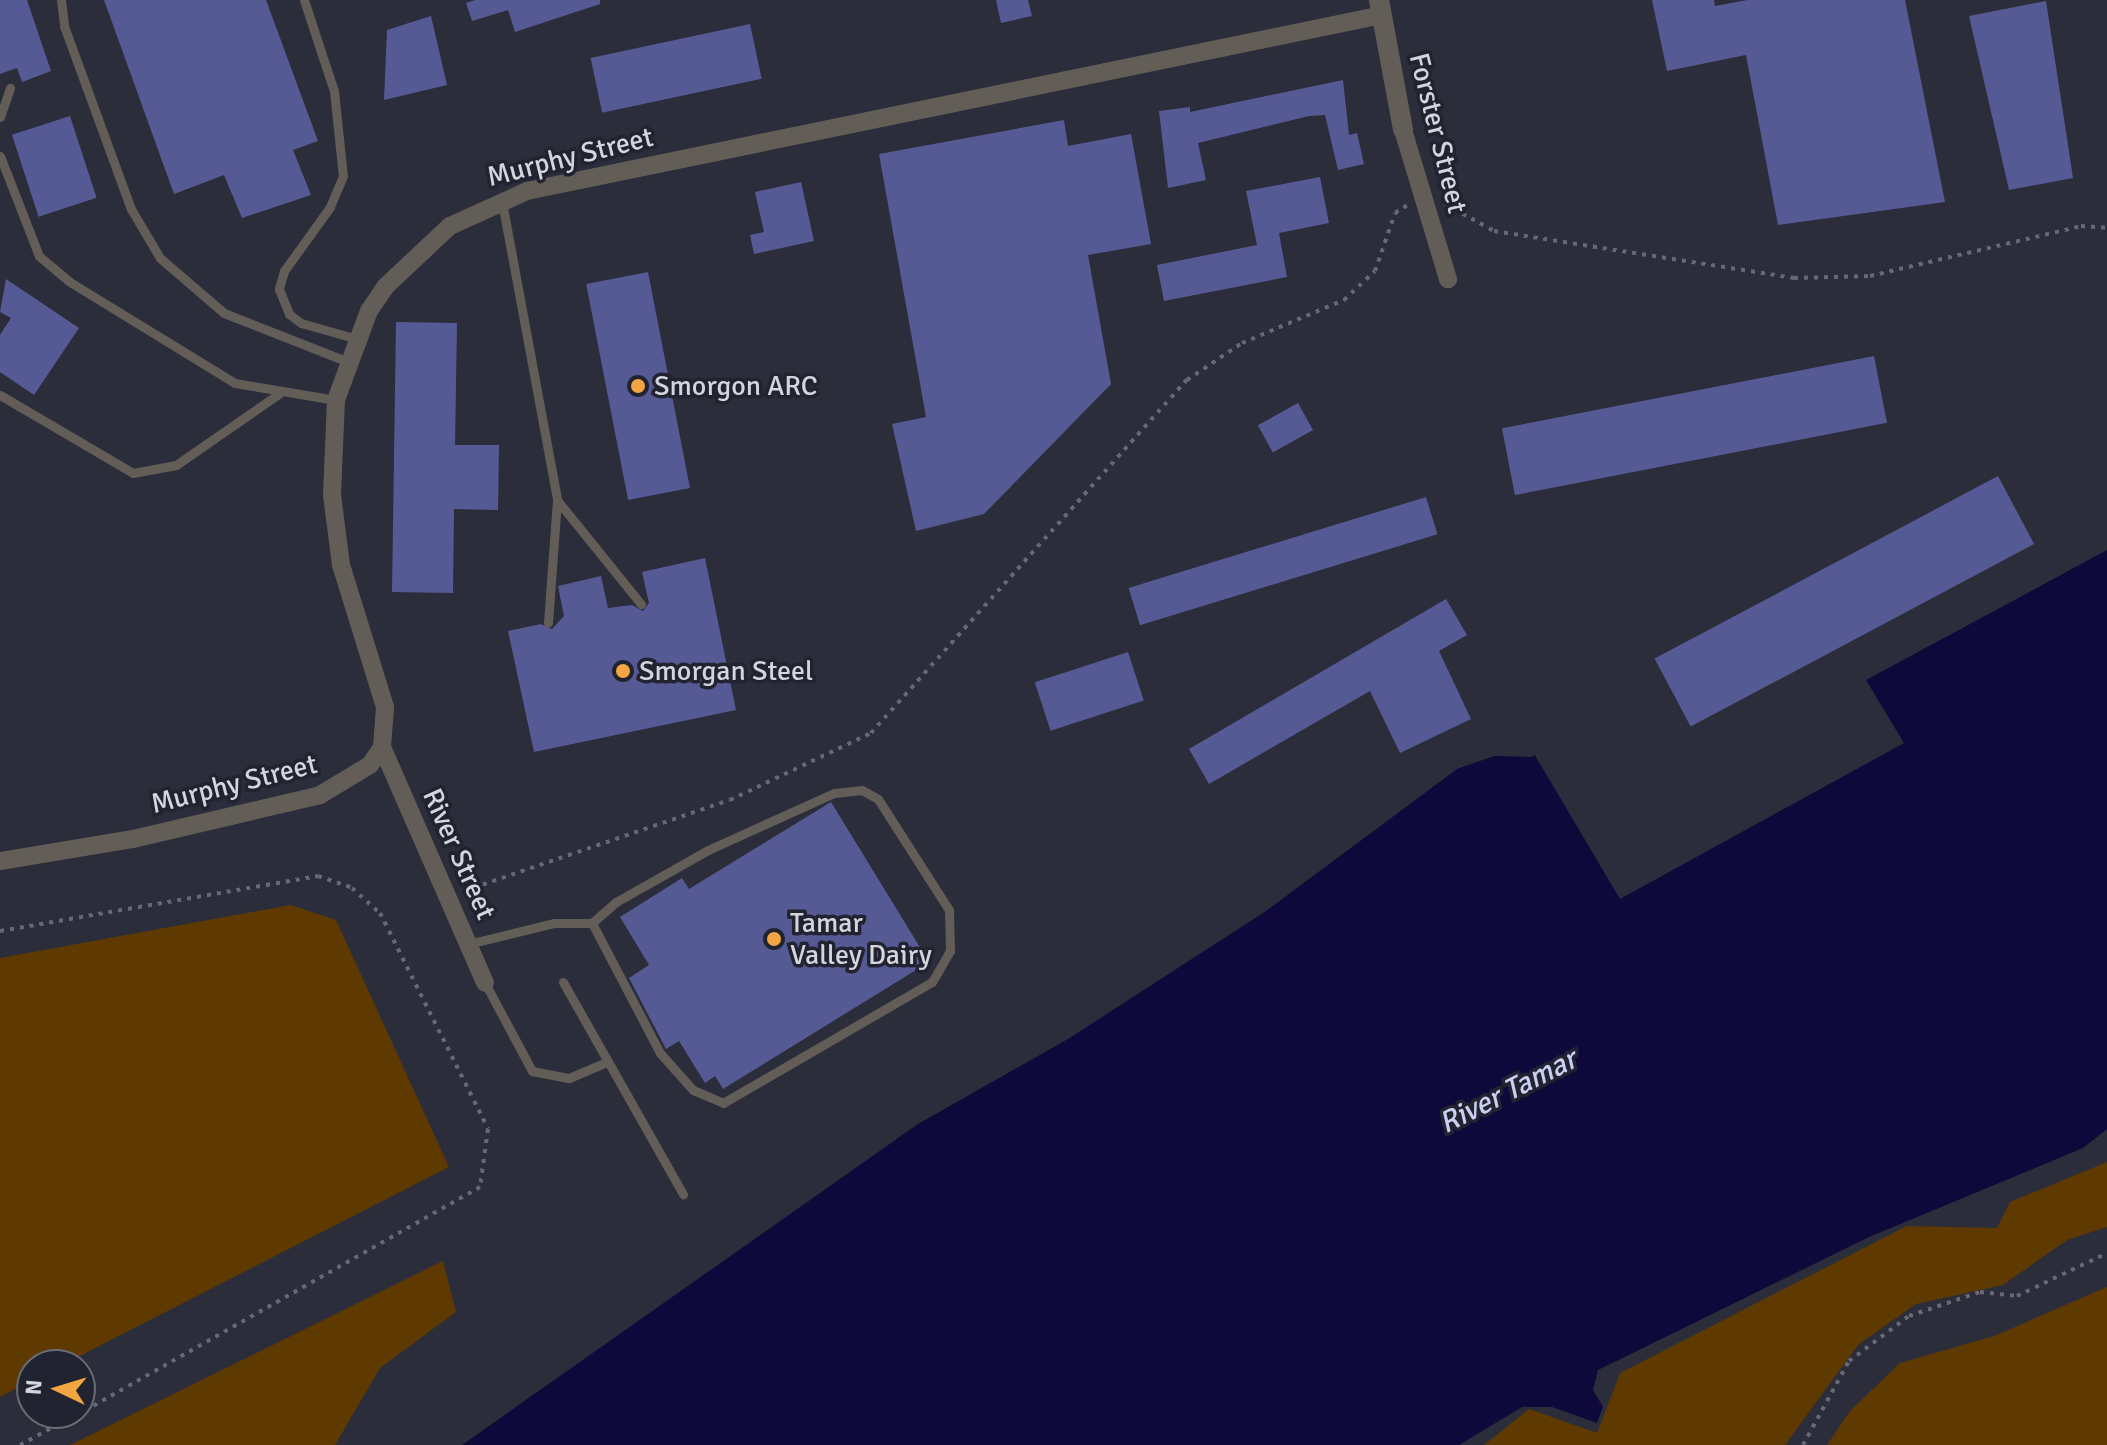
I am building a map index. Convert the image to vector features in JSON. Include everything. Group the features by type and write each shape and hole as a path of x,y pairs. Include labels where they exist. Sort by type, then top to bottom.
{"street":[{"name":"Murphy Street","path":"0,861 133,839 320,795 355,778 382,747 385,707 341,565 333,509 336,400 354,338 406,265 450,226 502,199 834,124 1380,8"},
{"name":"Forster Street","path":"1380,8 1403,130 1448,279"},
{"name":"River Street","path":"382,747 485,983"}],"lane":[{"path":"61,0 64,26 131,209 160,258 224,313 346,361"},
{"path":"304,0 334,91 343,176 279,289 289,314 301,323 354,338"},
{"path":"0,117 10,88"},
{"path":"0,156 39,256 218,375 280,393 336,400"},
{"path":"502,199 557,500 548,623"},
{"path":"0,395 133,473 176,465 280,393"},
{"path":"557,500 641,604"},
{"path":"468,944 554,923 592,923 616,902 708,850 834,793 862,790 878,799 949,910 950,951 932,982 762,1086 723,1103 693,1090 660,1053 592,923"},
{"path":"563,982 605,1063 683,1194"},
{"path":"485,983 532,1071 569,1078 605,1063"}],"path":[{"path":"446,895 730,800 871,733 1187,380 1242,343 1344,300 1375,271 1395,213 1423,196 1494,231 1794,278 1870,276 2081,226 2107,228"},
{"path":"0,931 318,876 352,888 380,913 488,1129 480,1187 96,1404"},
{"path":"1803,1445 1849,1361 1909,1316 1980,1292 2017,1296 2107,1253"},
{"path":"20,1445 50,1429"}],"shaded area":[{"path":"291,905 336,920 449,1167 93,1349 16,1349 16,1388 0,1397 0,958"},
{"path":"2107,1162 2107,1227 2067,1240 2003,1285 1916,1304 1858,1345 1785,1445 1484,1445 1529,1409 1597,1433 1620,1373 1907,1226 1997,1228 2010,1202"},
{"path":"443,1261 456,1312 380,1368 335,1445 70,1445"},
{"path":"2107,1287 2107,1445 1827,1445 1850,1411 1900,1363 1994,1336"}],"water":[{"name":"River Tamar","path":"2107,455 2107,1129 2083,1148 1869,1237 1598,1370 1593,1390 1603,1407 1597,1423 1552,1407 1522,1407 1459,1445 462,1445 918,1124 1068,1039 1266,911 1457,769 1494,756 1531,757 1859,596"}],"pier":[{"path":"2107,451 2107,550 1866,680 1904,743 1620,899 1533,752 1857,592"}],"building":[{"path":"0,0 27,0 51,71 22,82 17,68 0,74"},
{"path":"104,0 266,0 318,141 293,150 311,195 242,218 224,175 174,194"},
{"path":"475,0 600,0 600,4 515,32 508,10 472,21 466,3"},
{"path":"996,0 1028,0 1032,16 1001,23"},
{"path":"1652,0 1714,0 1715,6 1747,0 1905,0 1945,202 1778,225 1746,55 1667,71"},
{"path":"2046,1 2073,178 2009,190 1969,16"},
{"path":"431,16 447,85 384,100 387,30"},
{"path":"750,24 762,79 602,113 591,58"},
{"path":"1343,80 1349,135 1357,133 1364,164 1338,170 1325,115 1309,116 1198,143 1206,180 1168,188 1159,111 1190,107 1190,112"},
{"path":"70,116 97,198 39,217 12,135"},
{"path":"1064,120 1068,146 1131,134 1151,244 1088,255 1111,384 984,514 916,531 892,424 926,417 879,154"},
{"path":"1320,177 1329,223 1279,233 1287,277 1164,301 1157,265 1257,245 1246,191"},
{"path":"801,182 814,241 754,254 750,235 764,232 755,192"},
{"name":"Smorgon ARC","path":"648,272 690,488 628,500 586,284"},
{"path":"6,279 79,328 34,395 0,372 0,335 11,318 0,312"},
{"path":"396,322 457,323 455,445 499,445 498,510 454,509 453,593 392,592"},
{"path":"1874,356 1887,423 1515,495 1502,428"},
{"path":"1298,403 1313,430 1273,452 1258,425"},
{"path":"1998,476 2034,544 1691,727 1655,659"},
{"path":"1426,497 1437,534 1140,625 1129,588"},
{"name":"Smorgan Steel","path":"705,558 736,710 534,752 508,631 541,624 552,629 564,616 558,586 601,576 608,608 632,605 643,611 649,603 642,572"},
{"path":"1446,599 1467,635 1439,651 1471,719 1400,753 1370,691 1209,784 1189,749"},
{"path":"1128,652 1144,701 1051,731 1035,682"},
{"name":"Tamar Valley Dairy","path":"831,802 929,962 723,1089 715,1076 705,1083 679,1041 666,1049 629,978 649,965 620,917 682,878 689,889"}],"place":[{"name":"Smorgon ARC","path":"638,386"},
{"name":"Smorgan Steel","path":"623,671"},
{"name":"Tamar Valley Dairy","path":"774,939"}]}
